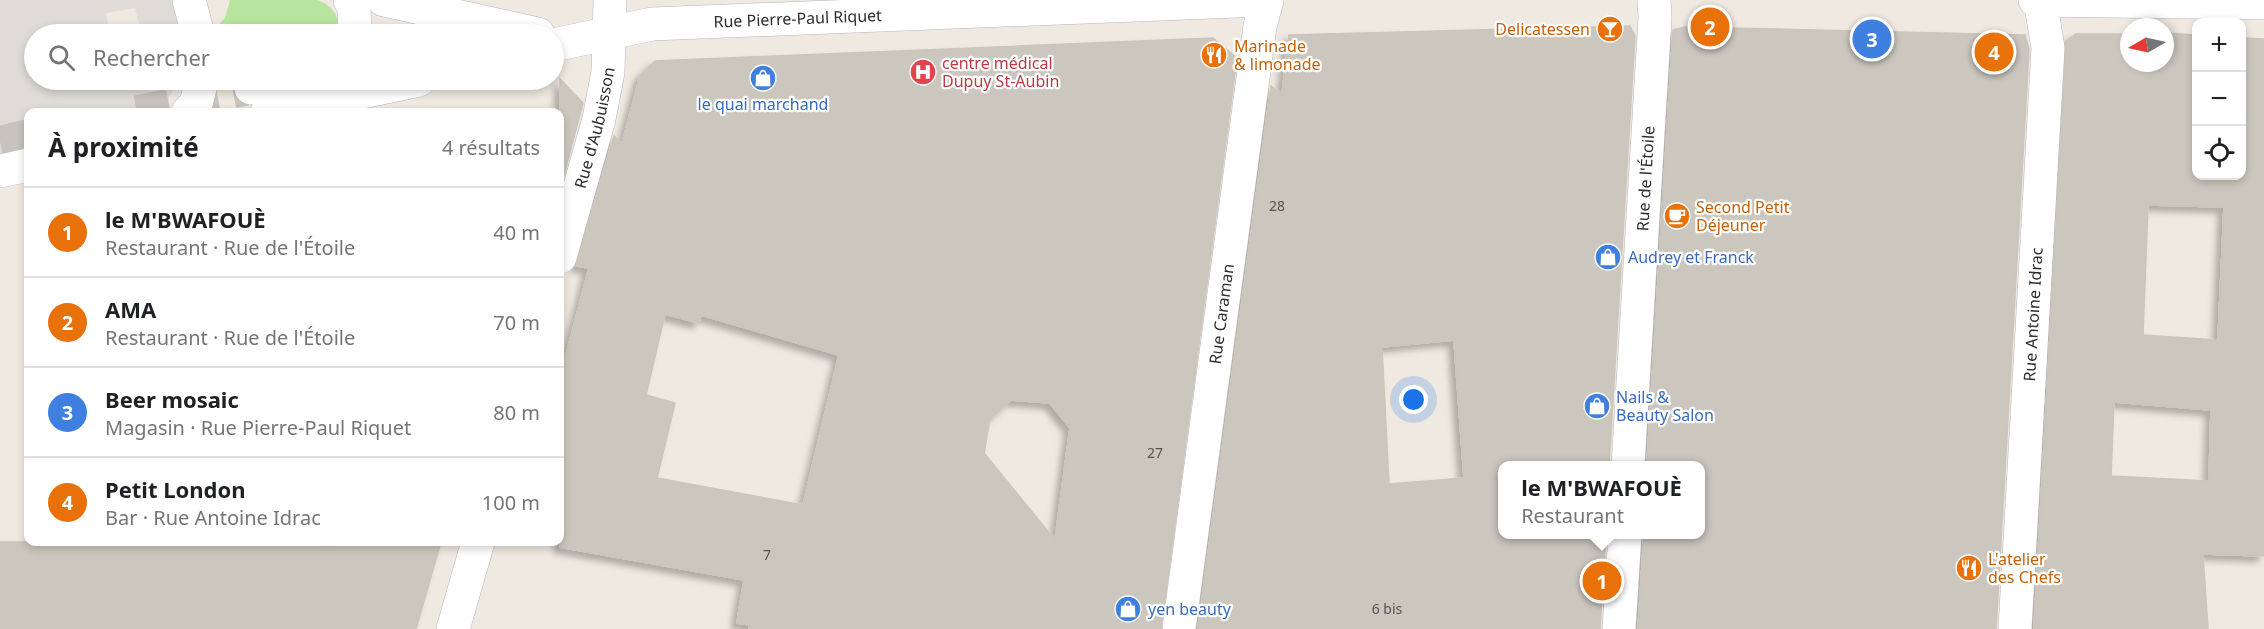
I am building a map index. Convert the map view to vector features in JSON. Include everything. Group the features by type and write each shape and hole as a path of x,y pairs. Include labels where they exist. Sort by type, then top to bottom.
{"street":[{"path":"189,0 195,24"},
{"path":"350,0 354,8 355,24"},
{"path":"384,0 493,24"},
{"name":"Rue d'Aubuisson","path":"564,243 599,119 608,72 610,0"},
{"name":"Rue Pierre-Paul Riquet","path":"564,40 652,24 1261,0"},
{"name":"Rue Caraman","path":"1179,629 1260,26 1267,0"},
{"name":"Rue de l'Étoile","path":"1628,461 1655,18 1654,0"},
{"path":"2035,0 2264,3"},
{"name":"Rue Antoine Idrac","path":"2015,629 2048,48 2040,0"},
{"path":"192,108 196,104 200,90"},
{"path":"259,100 274,90"},
{"path":"259,100 339,90"},
{"path":"0,171 24,166"},
{"path":"1619,629 1624,539"},
{"path":"453,629 477,546"}],"green space":[{"path":"230,0 317,0 323,2 335,13 338,24 220,24 225,18"}],"shaded area":[{"path":"0,0 173,0 179,24 139,24 135,8 106,13 108,24 24,24 24,90 173,90 161,108 24,108 24,141 13,144 10,158 0,160"}],"building":[{"path":"1630,26 1635,36 1609,461 1498,461 1498,539 1606,539 1600,629 1198,629 1271,86 1282,95 1289,35","holes":["1454,340 1464,478 1389,484 1382,347"]},
{"path":"1685,27 2025,35 2029,49 1996,629 1638,629 1644,539 1705,539 1705,461 1647,461 1673,30"},
{"path":"2076,34 2120,34 2120,72 2174,72 2174,34 2192,35 2192,180 2246,180 2246,38 2264,39 2264,556 2203,554 2208,629 2034,629 2066,41","holes":["2148,205 2224,207 2218,340 2143,335","2114,402 2211,410 2209,481 2111,476"]},
{"path":"1213,38 1237,58 1161,629 749,629 750,625 737,623 744,580 560,547 564,546 564,363 589,268 576,266 614,136 622,144 640,76 655,61","holes":["665,314 699,323 701,315 839,355 803,505 657,478 675,403 646,395","1011,400 1050,403 1070,428 1055,540 984,453 990,419"]},
{"path":"564,83 583,103 564,175 564,108 560,108 560,90 564,90"},
{"path":"0,542 24,542 24,546 440,546 416,629 0,629"}],"tunnel":[{"path":"156,108 242,90"},
{"path":"0,142 24,137"}],"place":[{"name":"AMA","path":"1710,27"},
{"name":"Delicatessen","path":"1610,29"},
{"name":"Beer mosaic","path":"1872,39"},
{"name":"Petit London","path":"1994,52"},
{"name":"Marinade & limonade","path":"1214,55"},
{"name":"centre médical Dupuy St-Aubin","path":"923,72"},
{"name":"le quai marchand","path":"763,78"},
{"name":"Second Petit Déjeuner","path":"1677,216"},
{"name":"Audrey et Franck","path":"1608,257"},
{"name":"Nails & Beauty Salon","path":"1597,406"},
{"name":"L'atelier des Chefs","path":"1969,568"},
{"name":"le M'BWAFOUÈ","path":"1602,581"},
{"name":"yen beauty","path":"1128,609"}]}
